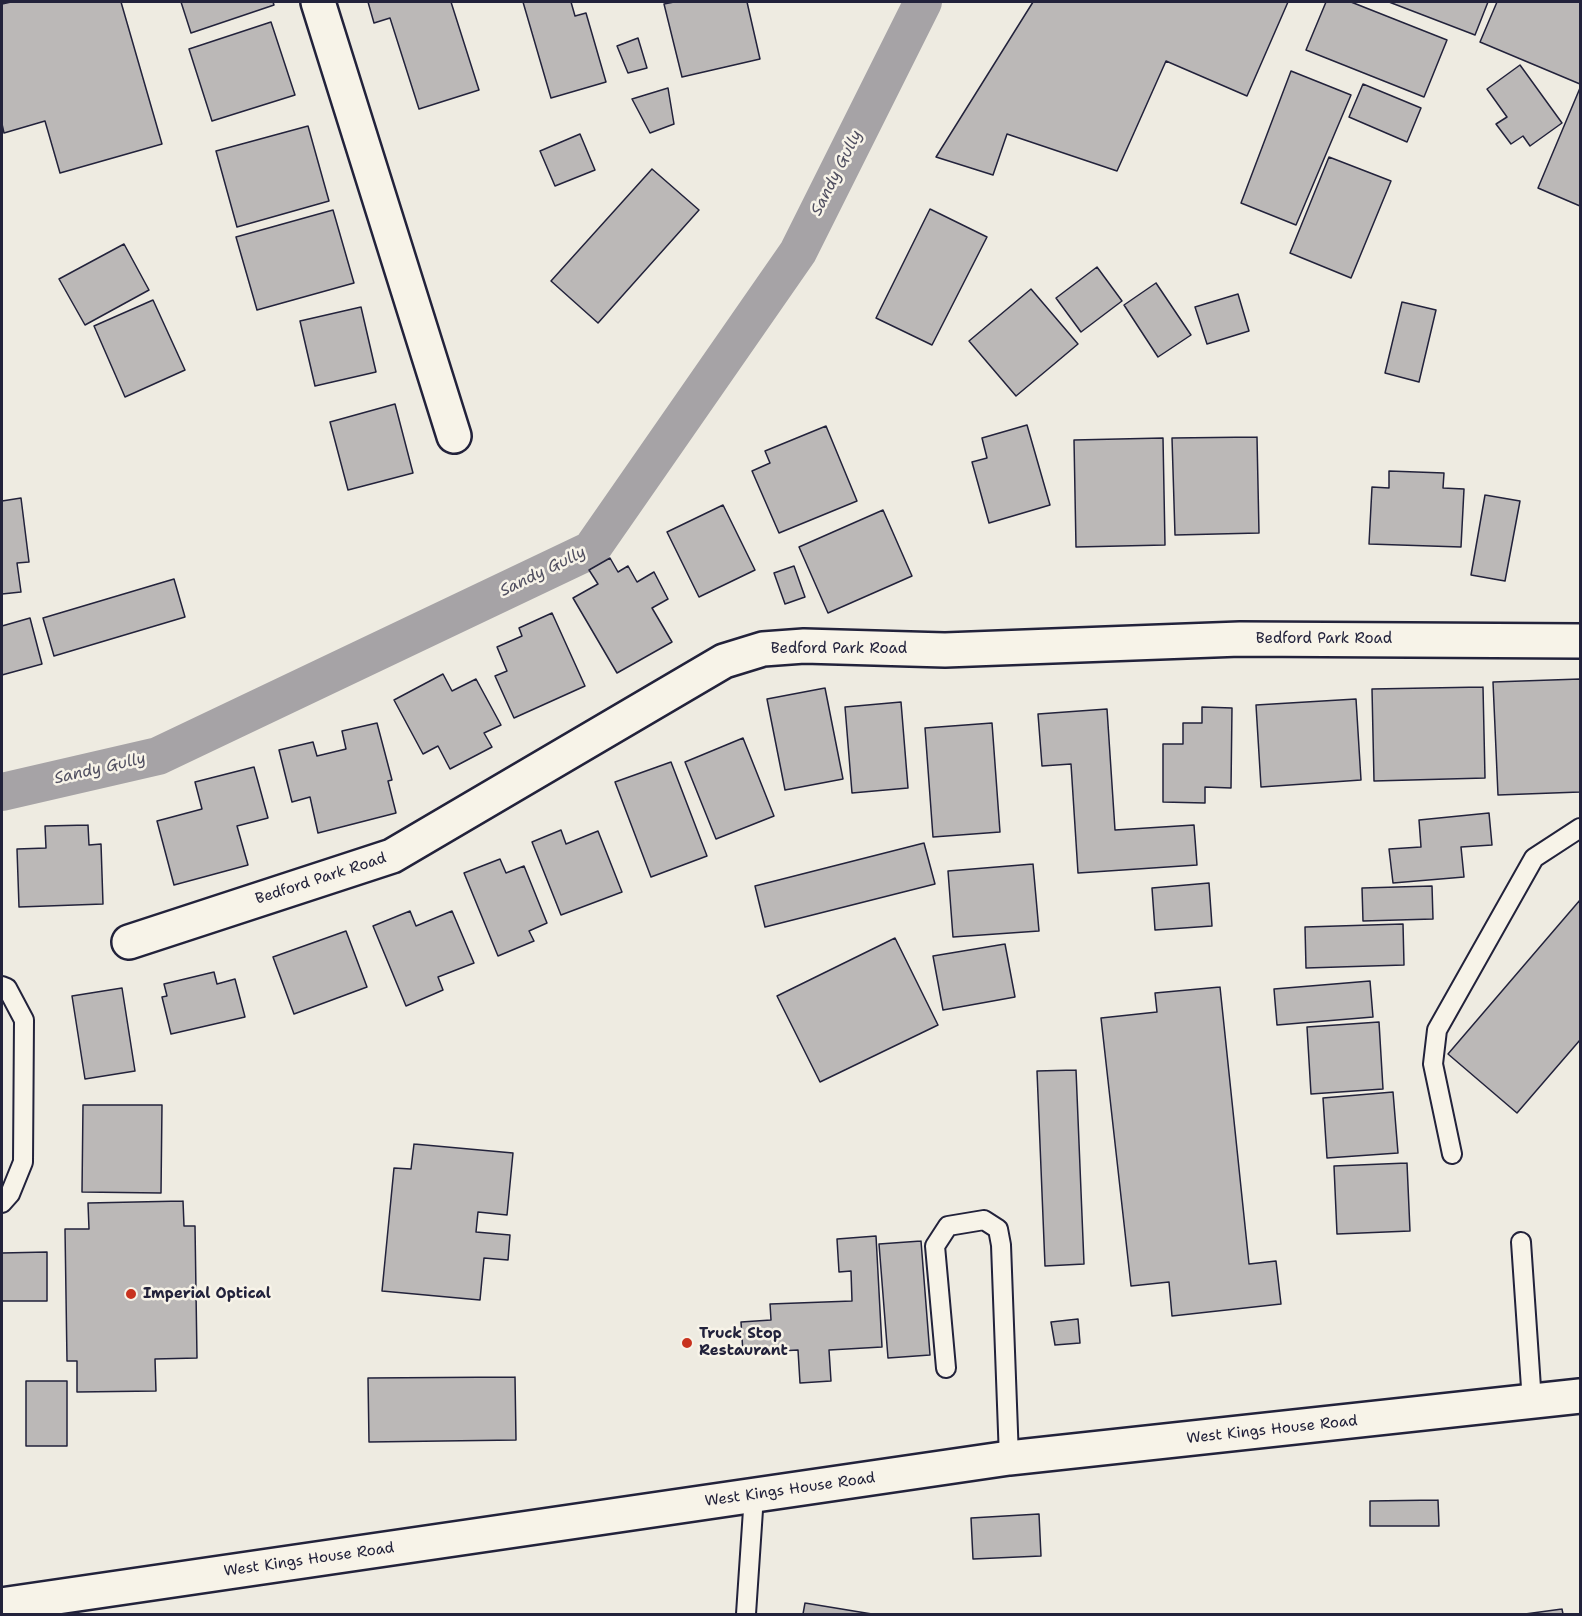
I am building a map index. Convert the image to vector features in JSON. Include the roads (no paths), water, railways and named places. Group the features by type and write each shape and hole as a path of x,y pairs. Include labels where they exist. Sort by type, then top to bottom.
{"street":[{"path":"318,2 454,435"},
{"name":"Bedford Park Road","path":"129,942 392,856 724,661 763,649 804,646 945,650 1240,639 1581,641"},
{"name":"West Kings House Road","path":"2,1605 1009,1458 1581,1396"}],"lane":[{"path":"1452,1154 1433,1064 1437,1030 1534,858 1581,828"},
{"path":"2,986 7,988 24,1020 23,1162 10,1194 2,1203"},
{"path":"946,1368 935,1246 948,1226 984,1220 998,1229 1001,1245 1009,1458"},
{"path":"1521,1242 1532,1402"},
{"path":"746,1614 754,1495"}],"waterway":[{"name":"Sandy Gully","path":"2,792 158,756 591,550 798,252 923,2"}],"place":[{"name":"Imperial Optical","path":"131,1294"},
{"name":"Truck Stop Restaurant","path":"687,1343"}]}
